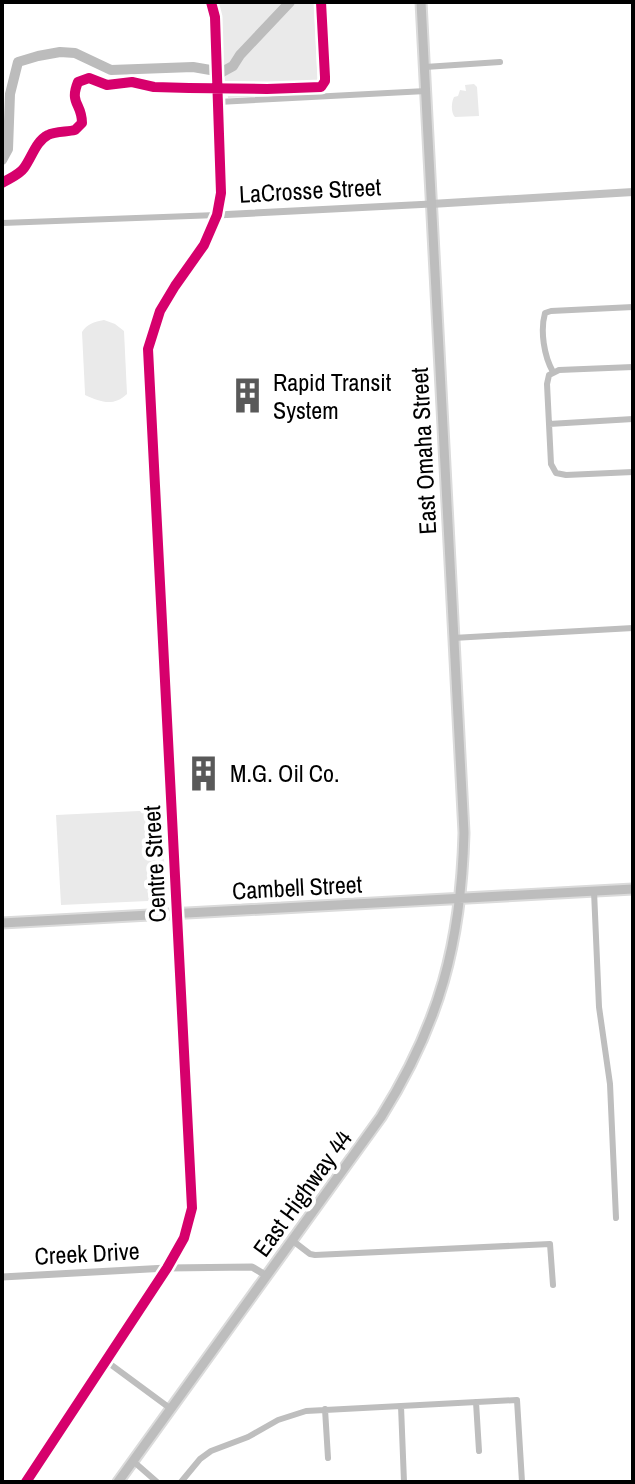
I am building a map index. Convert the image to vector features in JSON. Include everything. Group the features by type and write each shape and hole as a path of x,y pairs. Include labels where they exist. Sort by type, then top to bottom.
{"main road":[{"name":"East Omaha Street","path":"421,2 464,833 461,898"},
{"name":"LaCrosse Street","path":"431,204 633,192"},
{"name":"Cambell Street","path":"2,923 633,889"},
{"name":"East Highway 44","path":"118,1482 381,1117 412,1065 440,997 461,898"}],"street":[{"path":"211,2 215,17 221,193 217,215"},
{"path":"425,67 500,62"},
{"path":"218,102 426,91"},
{"name":"LaCrosse Street","path":"2,223 431,204"},
{"name":"Centre Street","path":"26,1482 167,1268 184,1238 192,1208 148,349 160,311 204,245 217,215"},
{"path":"553,372 546,354 545,313 633,307"},
{"path":"633,367 562,370 553,372 547,380 553,471 558,475 633,472"},
{"path":"549,424 633,419"},
{"path":"453,638 633,628"},
{"path":"594,891 599,1007 610,1084 616,1218"},
{"path":"293,1241 315,1255 550,1244 553,1285"},
{"name":"Creek Drive","path":"2,1277 252,1267 267,1276"},
{"path":"106,1361 171,1409"},
{"path":"181,1482 211,1451 306,1411 517,1400 522,1482"},
{"path":"476,1402 479,1451"},
{"path":"401,1406 404,1482"},
{"path":"325,1409 328,1458"},
{"path":"133,1461 157,1482"}],"shaded area":[{"path":"215,2 314,2 318,93 228,98"},
{"path":"474,84 477,87 479,116 455,117 452,108 454,97 460,90 466,91 465,85"},
{"path":"104,320 124,331 127,394 112,402 85,395 82,332 91,324"},
{"path":"161,812 165,874 158,893 148,901 61,905 56,815"}],"waterway":[{"path":"2,160 8,149 10,94 18,62 60,52 75,53 111,70 193,67 222,72 233,66 290,2"}],"cycle path":[{"path":"26,1482 167,1268 184,1238 192,1208 148,349 160,311 204,245 217,215 221,193 215,17 211,2"},
{"path":"2,183 22,170 44,138 75,130 82,123 75,95 78,82 89,78 107,85 132,82 154,87 321,87 325,81 321,2"}],"place":[{"name":"Rapid Transit System","path":"247,396"},
{"name":"M.G. Oil Co.","path":"204,773"}]}
